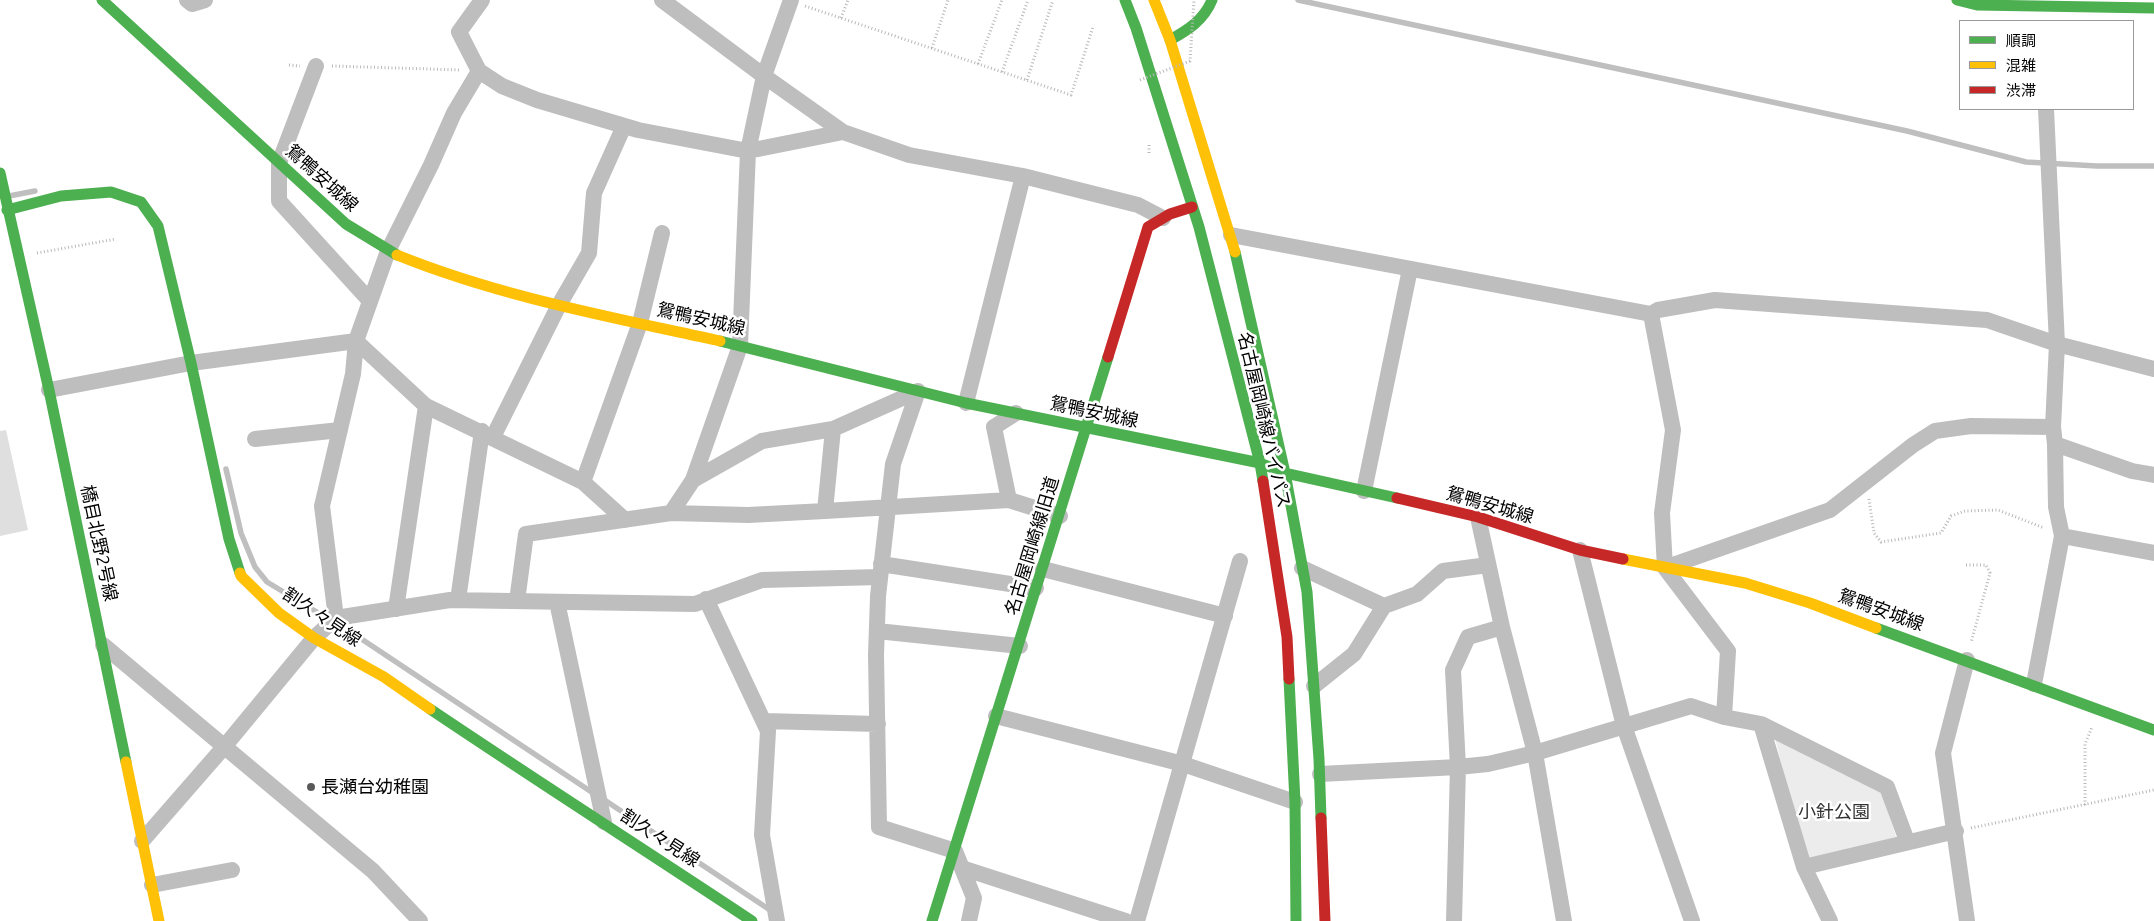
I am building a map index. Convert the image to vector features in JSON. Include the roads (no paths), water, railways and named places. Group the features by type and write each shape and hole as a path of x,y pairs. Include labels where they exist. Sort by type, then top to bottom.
{"main road":[{"name":"鴛鴨安城線","path":"102,0 346,224 388,251 427,267 502,292 740,346 966,402 1260,463 1285,473 1478,517 1580,550 1745,583 1801,600 2154,728"},
{"name":"名古屋岡崎線バイパス","path":"1125,0 1136,28 1192,207 1260,463 1287,637 1295,802 1296,921"},
{"name":"名古屋岡崎線バイパス","path":"1154,0 1170,40 1231,235 1285,473 1307,592 1320,774 1325,921"},
{"path":"1170,40 1191,30 1209,8 1212,0"},
{"path":"1957,0 1976,5 2042,10 2154,8"},
{"name":"橋目北野2号線","path":"0,174 103,645 159,921"},
{"name":"割久々見線","path":"7,210 61,196 110,192 141,202 158,226 191,362 229,539 241,576 278,613 314,638 384,677 522,771 604,822 752,921"},
{"name":"名古屋岡崎線旧道","path":"932,921 996,716 1020,646 1036,588 1060,516 1148,228 1163,218 1192,207"}],"street":[{"path":"187,0 192,4 205,0"},
{"path":"482,0 460,32 478,71 502,86 537,100 624,126 748,150 843,132"},
{"path":"662,0 843,132 909,155 1023,176 1138,205 1163,218"},
{"path":"671,513 693,480 740,346 748,150 764,76 791,1"},
{"path":"316,66 280,163 279,200 370,301"},
{"path":"336,618 322,506 353,374 356,341 388,251 431,165 454,113 478,71"},
{"path":"2034,684 2062,536 2056,507 2053,427 2057,344 2046,110"},
{"path":"458,600 488,434 589,252 594,193 624,126"},
{"path":"966,402 1023,176"},
{"path":"583,482 640,323 662,233"},
{"path":"1231,235 1652,314 1658,310 1715,300 1987,320 2057,344 2154,370"},
{"path":"1364,491 1410,269"},
{"path":"1652,314 1673,430 1662,513 1665,568 1728,651 1724,717"},
{"path":"48,390 191,362 356,341"},
{"path":"356,341 426,406 488,434 583,482 625,520"},
{"path":"693,480 762,441 833,429 918,391"},
{"path":"918,391 893,464 880,571 877,632 879,827 955,851 974,898 969,921"},
{"path":"396,609 426,406"},
{"path":"1009,500 994,427 1016,413"},
{"path":"1665,568 1830,510 1866,481 1936,431 1971,426 2053,427"},
{"path":"825,511 833,429"},
{"path":"255,440 340,430"},
{"path":"2055,444 2132,471 2154,476"},
{"path":"517,601 526,534 671,513 748,515 1009,500 1060,516"},
{"path":"1478,517 1502,627 1535,753 1564,921"},
{"path":"2062,536 2154,553"},
{"path":"1580,550 1624,726 1692,921"},
{"path":"1137,921 1240,560"},
{"path":"1314,686 1354,654 1384,606 1417,594 1443,571 1488,565"},
{"path":"1043,568 1224,616"},
{"path":"1302,568 1384,606"},
{"path":"142,840 224,747 314,638 336,618 458,600 695,604 762,580 880,571 1036,588"},
{"path":"706,599 768,731 762,835 777,921"},
{"path":"557,602 604,822"},
{"path":"1454,921 1458,767 1453,670 1468,637 1502,627"},
{"path":"877,632 1020,646"},
{"path":"103,645 373,871 420,921"},
{"path":"1967,660 1943,753 1956,831 1967,921"},
{"path":"1320,774 1488,764 1535,753 1691,706 1724,717 1761,724 1887,787 1907,841"},
{"path":"996,716 1183,764 1295,802"},
{"path":"764,721 878,724"},
{"path":"1761,724 1804,867 1830,921"},
{"path":"1804,867 1907,841 1956,831"},
{"path":"962,868 1126,921"},
{"path":"152,885 232,870"}],"waterway":[{"path":"1298,0 1907,131 2026,162 2097,166 2154,166"},
{"path":"9,196 35,191"},
{"path":"226,469 241,533 255,567 267,582 360,638 593,793"},
{"path":"603,799 773,912"}],"place":[{"name":"長瀬台幼稚園","path":"311,787"}],"park label":[{"name":"小針公園","path":"1834,812"}]}
